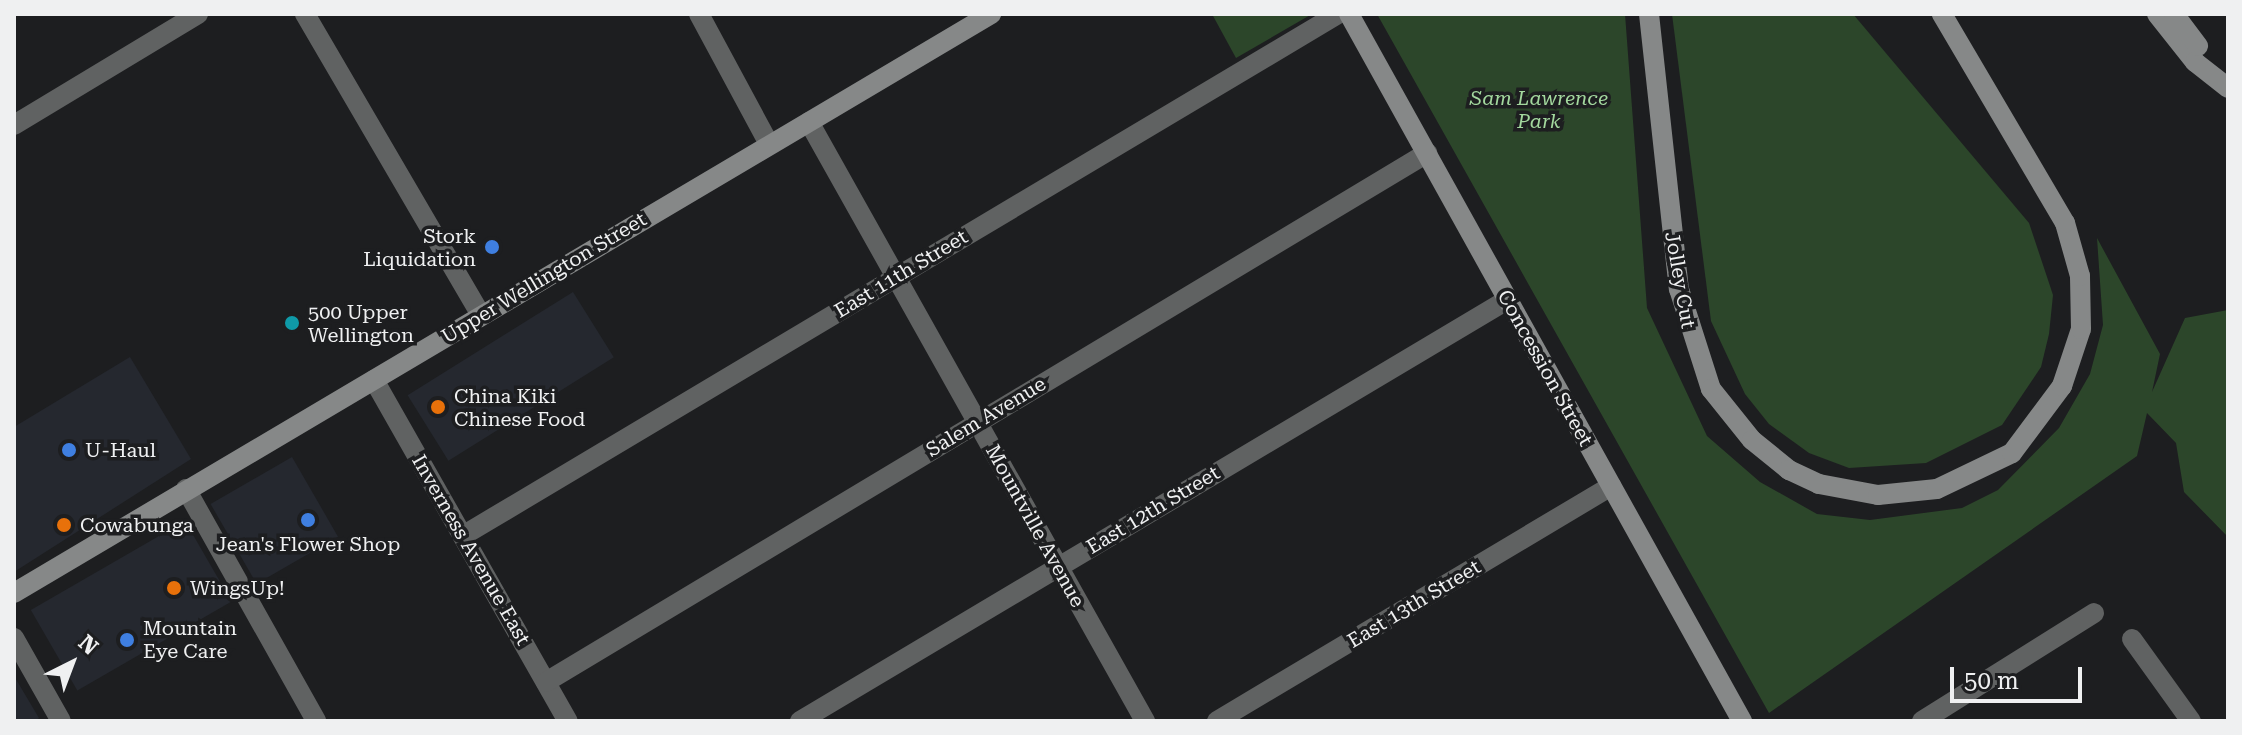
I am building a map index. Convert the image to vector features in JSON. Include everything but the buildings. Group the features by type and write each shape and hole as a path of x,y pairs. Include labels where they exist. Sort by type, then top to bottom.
{"main road":[{"name":"Upper Wellington Street","path":"14,593 991,14"},
{"name":"Concession Street","path":"1349,14 1742,721"},
{"name":"Jolley Cut","path":"1649,14 1690,340 1711,389 1752,440 1819,484 1878,495 1937,489 1988,468 2029,434 2062,386 2081,329 2080,276 2050,195 1942,14"},
{"path":"2157,14 2195,62 2228,88"},
{"path":"2174,14 2228,88"}],"street":[{"path":"14,125 198,14"},
{"path":"305,14 481,315"},
{"path":"699,14 769,144"},
{"name":"East 11th Street","path":"464,535 1338,14"},
{"name":"Mountville Avenue","path":"809,122 1145,721"},
{"name":"Salem Avenue","path":"546,682 1427,153"},
{"name":"East 12th Street","path":"800,721 1507,300"},
{"name":"Inverness Avenue East","path":"374,380 568,721"},
{"name":"East 13th Street","path":"1217,721 1611,486"},
{"path":"186,489 316,721"},
{"path":"1922,721 2094,613"},
{"path":"14,638 61,721"},
{"path":"2132,639 2191,721"}],"shaded area":[{"path":"573,292 614,357 448,461 408,395"},
{"path":"130,357 191,459 14,572 14,427"},
{"path":"292,457 338,537 257,584 211,504"},
{"path":"185,521 232,602 77,691 31,610"},
{"path":"14,676 39,718 35,721 14,721"}],"green space":[{"path":"1212,14 1312,14 1236,58"},
{"name":"Sam Lawrence Park","path":"1377,14 1625,14 1647,308 1707,436 1760,482 1817,514 1870,520 1962,508 1998,490 2059,428 2090,374 2103,325 2097,238 2160,354 2152,392 2185,318 2228,310 2228,537 2184,492 2176,443 2147,413 2137,456 1769,713"},
{"path":"1672,14 1853,14 2029,223 2053,295 2049,334 2041,367 2002,425 1926,463 1849,468 1809,453 1769,424 1745,394 1711,321"}],"place":[{"name":"Stork Liquidation","path":"492,247"},
{"name":"500 Upper Wellington","path":"292,323"},
{"name":"China Kiki Chinese Food","path":"438,407"},
{"name":"U-Haul","path":"69,450"},
{"name":"Jean's Flower Shop","path":"308,520"},
{"name":"Cowabunga","path":"64,525"},
{"name":"WingsUp!","path":"174,588"},
{"name":"Mountain Eye Care","path":"127,640"}]}
